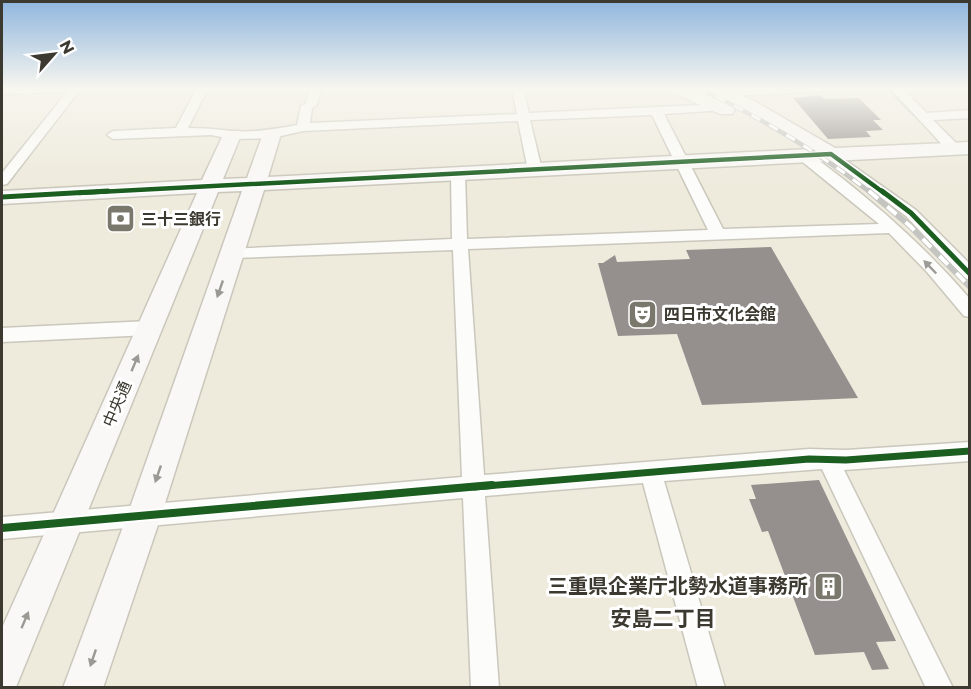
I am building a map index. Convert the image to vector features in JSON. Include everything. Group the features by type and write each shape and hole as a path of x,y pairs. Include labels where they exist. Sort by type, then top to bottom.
{"street":[{"path":"2,181 50,120"},
{"path":"180,132 186,120"},
{"path":"303,127 305,120"},
{"path":"113,135 211,131 232,135 272,134 303,127 454,120"},
{"path":"524,120 535,170"},
{"path":"661,120 717,233"},
{"path":"753,120 844,186 892,228 969,311"},
{"path":"771,120 793,130 831,154 911,213 969,274"},
{"path":"927,120 961,148"},
{"path":"83,687 144,516 272,134"},
{"name":"中央通","path":"2,673 232,135"},
{"path":"2,197 961,148"},
{"path":"458,174 485,687"},
{"path":"232,253 892,228"},
{"path":"2,335 149,328"},
{"path":"2,528 651,472 969,451"},
{"path":"828,459 940,687"},
{"path":"651,472 712,687"}],"building":[{"path":"812,120 873,120 883,130 866,131 871,137 828,139"},
{"path":"771,247 858,398 702,405 677,334 618,336 598,263 603,263 615,255 617,262 690,259 686,250"},
{"name":"三重県企業庁北勢水道事務所","path":"819,480 896,641 876,642 889,669 872,670 864,652 815,655 768,531 762,532 749,499 756,499 751,485"}],"railway":[{"path":"760,120 830,163 871,193"},
{"path":"869,191 910,226 970,287"}],"cycle path":[{"path":"2,197 831,154 911,213 970,274"},
{"path":"2,528 213,508 809,459 846,460 970,451"}],"place":[{"name":"三十三銀行","path":"120,219"},
{"name":"四日市文化会館","path":"643,314"},
{"name":"三重県企業庁北勢水道事務所","path":"829,586"}],"district":[{"name":"安島二丁目","path":"663,618"}]}
